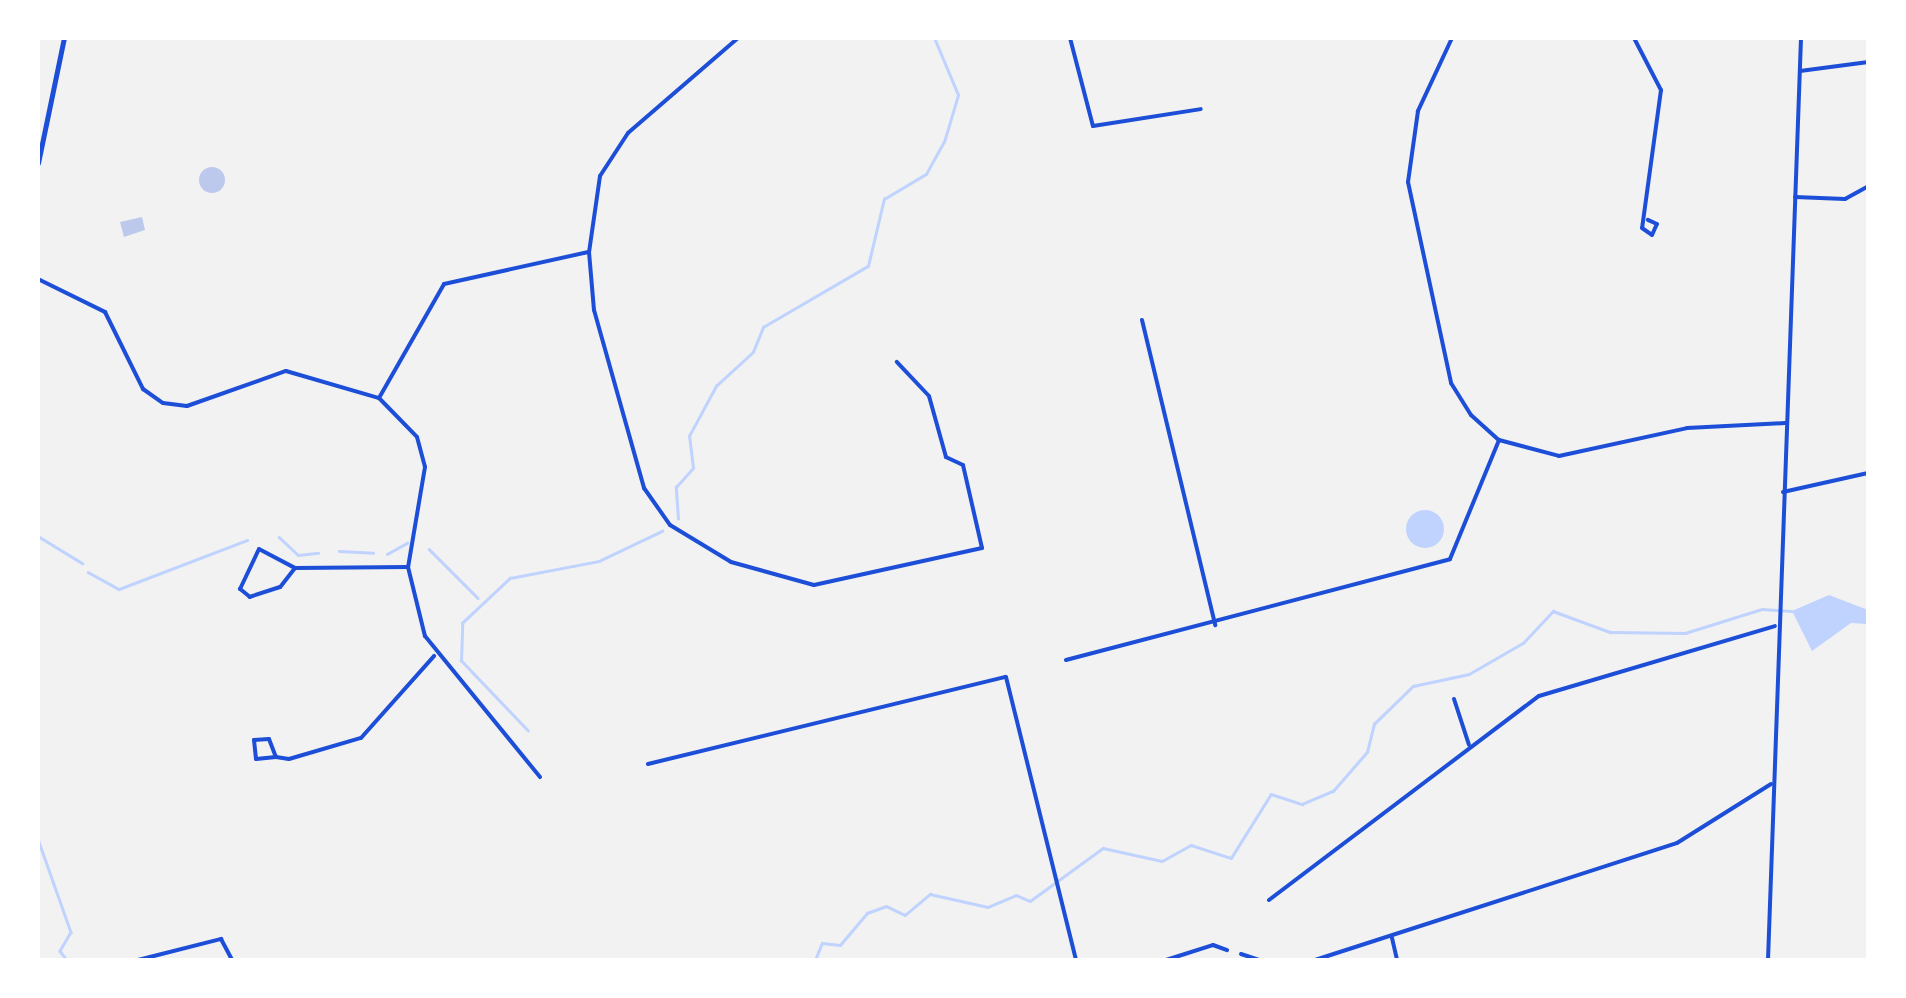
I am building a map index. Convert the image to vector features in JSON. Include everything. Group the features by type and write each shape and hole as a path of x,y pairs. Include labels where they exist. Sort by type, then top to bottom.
{"main road":[{"path":"38,164 64,38"}],"street":[{"path":"738,38 616,145 594,208 589,252 616,402 644,488 670,525 731,562 814,586 982,548 964,465 946,457 929,396 897,362"},
{"path":"1070,38 1093,126 1201,108"},
{"path":"1452,38 1418,111 1408,182 1451,382 1499,440 1559,456 1687,428 1786,423"},
{"path":"1561,38 1600,38"},
{"path":"1634,38 1661,90 1648,220"},
{"path":"1768,960 1775,626 1801,38"},
{"path":"1800,71 1868,62"},
{"path":"1795,197 1845,199 1868,186"},
{"path":"379,398 444,284 589,252"},
{"path":"38,279 105,312 143,390 163,404 187,406 286,372 379,398 416,437 425,467 408,567 434,656 540,777"},
{"path":"1142,320 1215,625"},
{"path":"1066,660 1215,625 1459,550 1499,440"},
{"path":"1783,492 1868,473"},
{"path":"295,568 280,588 250,597 240,589 259,549 295,568 408,567"},
{"path":"1269,900 1538,696 1775,626"},
{"path":"276,757 269,739 254,740 256,758 276,757 362,738 434,656"},
{"path":"648,764 1006,677 1076,960"},
{"path":"1454,698 1470,744"},
{"path":"1315,960 1676,843 1771,784"},
{"path":"1392,938 1397,960"},
{"path":"138,960 221,939 232,960"},
{"path":"1166,960 1213,945 1228,950"},
{"path":"1241,954 1259,960"}],"water":[{"path":"1425,510 1438,516 1444,529 1438,542 1425,548 1412,542 1406,529 1412,516"},
{"path":"1829,595 1868,610 1868,624 1851,623 1812,651 1792,611"}],"building":[{"path":"212,167 221,171 225,180 221,189 212,193 203,189 199,180 203,171"},
{"path":"142,217 145,230 124,237 120,222"}],"waterway":[{"path":"678,519 676,487 693,468 689,436 716,386 753,352 763,327 868,266 884,199 926,174 944,142 958,95 934,38"},
{"path":"528,731 461,661 462,623 510,578 599,561 662,531"},
{"path":"38,536 82,563"},
{"path":"279,537 298,555 318,553"},
{"path":"88,572 119,589 247,540"},
{"path":"387,554 407,543"},
{"path":"429,549 478,598"},
{"path":"339,551 373,553"},
{"path":"815,960 822,943 840,945 867,913 886,906 905,915 930,894 988,907 1016,895 1030,901 1103,848 1162,861 1191,845 1231,858 1271,794 1302,804 1333,791 1367,752 1374,724 1413,686 1469,674 1523,643 1553,611 1610,632 1685,633 1762,609 1792,611"},
{"path":"38,817 38,827"},
{"path":"38,839 71,932 60,951 67,960"}]}
